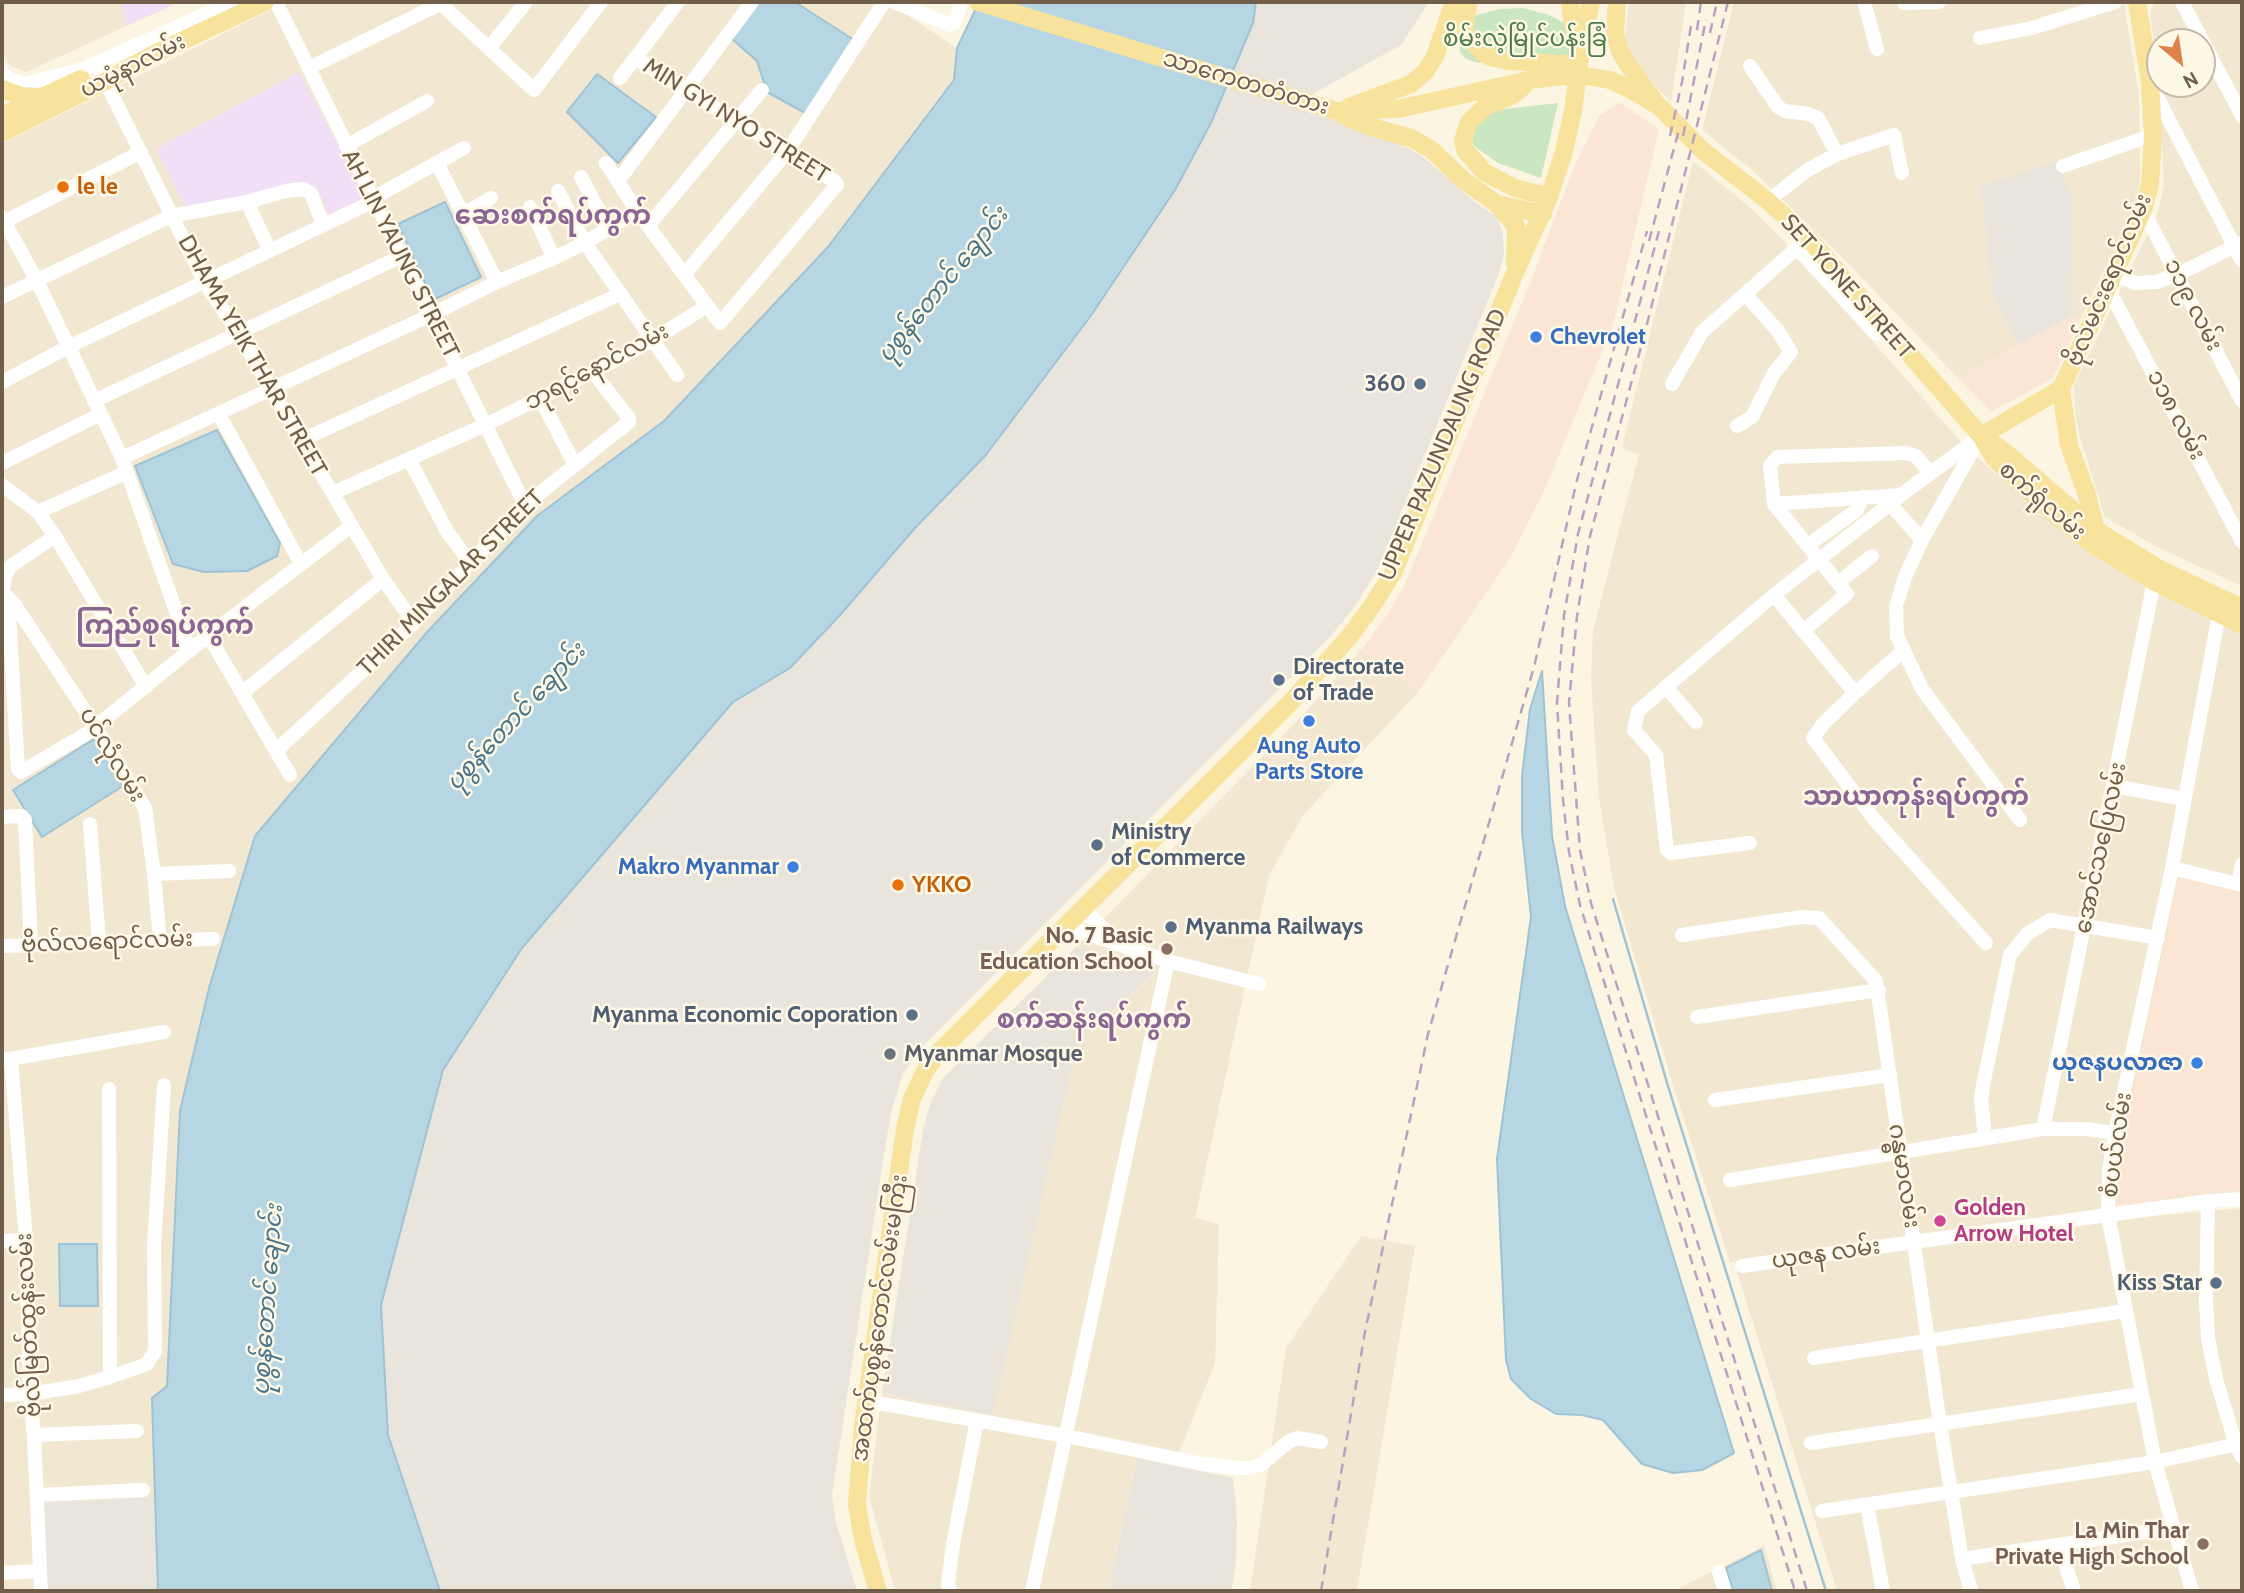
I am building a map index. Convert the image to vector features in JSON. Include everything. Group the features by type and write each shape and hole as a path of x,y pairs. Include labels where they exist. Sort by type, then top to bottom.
{"main road":[{"name":"ယမုံနာလမ်း","path":"42,104 101,72 154,54 265,2"},
{"name":"သာကေတတံတား","path":"978,2 1336,111 1398,109 1529,80 1581,75 1610,80 1660,107 1702,150"},
{"path":"1336,111 1397,91 1425,72 1435,56 1454,2"},
{"path":"1469,2 1464,25 1466,34 1482,52 1490,57 1508,61 1566,64 1581,75"},
{"path":"1570,2 1573,26 1582,43"},
{"path":"1546,205 1563,155 1573,111 1582,43 1591,2"},
{"path":"1617,2 1615,34 1619,49 1660,107"},
{"name":"ဗိုလ်မင်းရောင်လမ်း","path":"2137,2 2146,58"},
{"path":"1529,80 1513,95 1485,107 1474,117 1469,122 1463,140 1465,150 1484,172 1546,205"},
{"path":"2,89 42,104"},
{"name":"ဗိုလ်မင်းရောင်လမ်း","path":"2092,536 2087,495 2069,445 2061,389 2143,210 2150,185 2153,135 2151,98"},
{"path":"2,116 42,104"},
{"path":"2,132 42,104"},
{"path":"1336,111 1368,126 1411,138 1432,150 1462,180 1497,204 1516,226 1514,275"},
{"name":"SET YONE STREET","path":"1702,150 1768,201 1808,238 1981,436"},
{"path":"1497,204 1546,205"},
{"name":"UPPER PAZUNDAUNG ROAD","path":"939,1052 1289,704 1350,636 1372,606 1392,573 1514,275 1546,205"},
{"name":"ဗိုလ်မင်းရောင်လမ်း","path":"1981,436 2061,389"},
{"name":"စက်ရုံလမ်း","path":"1981,436 1995,459 2039,500 2092,536 2219,614 2242,625"},
{"name":"စက်ရုံလမ်း","path":"2156,575 2242,608"},
{"name":"အထက်ပုစွန်တောင်လမ်းမကြီး","path":"878,1591 856,1504 866,1401 905,1129 920,1080 939,1052"}],"street":[{"path":"2,74 24,84 101,72 232,2"},
{"name":"AH LIN YAUNG STREET","path":"276,2 525,505"},
{"path":"489,48 527,2"},
{"path":"309,68 441,3 534,90 601,2"},
{"path":"620,78 678,2"},
{"path":"618,181 752,2"},
{"path":"684,275 787,152 884,2"},
{"path":"894,2 950,25 955,22 961,2"},
{"path":"1864,2 1877,49"},
{"path":"1904,3 1939,2"},
{"path":"1980,38 2032,28 2115,2"},
{"path":"2182,2 2242,116"},
{"name":"MIN GYI NYO STREET","path":"635,58 837,185 720,323 707,306"},
{"path":"1751,66 1779,107 1785,111 1818,118 1837,154"},
{"name":"DHAMA YEIK THAR STREET","path":"101,72 205,283 239,334 383,579 414,623"},
{"path":"648,226 762,90"},
{"path":"2158,98 2239,244 2242,261"},
{"path":"346,146 427,101"},
{"path":"2,144 42,104"},
{"path":"1768,201 1806,172 1837,154 1894,135 1902,173"},
{"path":"2063,166 2153,135"},
{"path":"2,382 68,347 323,225 464,148"},
{"path":"141,152 3,220 36,279 124,465 190,651"},
{"path":"438,163 497,282"},
{"path":"606,163 637,211 707,306"},
{"path":"581,177 609,229"},
{"path":"2,297 171,216 303,189 311,193 323,225"},
{"path":"558,191 585,243 677,375"},
{"path":"463,214 491,198"},
{"path":"247,202 270,251"},
{"path":"530,206 554,258"},
{"name":"၁၁၉ လမ်း","path":"2143,210 2242,401"},
{"path":"38,512 219,414 585,243 637,211"},
{"path":"2111,281 2144,284 2178,275 2239,244"},
{"path":"1672,384 1702,332 1797,248 1876,334 1884,328"},
{"path":"2,463 97,407 239,334 402,256"},
{"name":"၁၁၈ လမ်း","path":"2111,281 2242,542"},
{"path":"302,440 620,294"},
{"path":"1737,426 1752,417 1774,373 1791,352 1778,331 1745,294"},
{"name":"ဘုရင့်နောင်လမ်း","path":"332,493 485,425 593,372 651,341 707,306"},
{"name":"THIRI MINGALAR STREET","path":"276,751 414,623 525,505 629,420 593,372"},
{"path":"540,398 575,465"},
{"path":"219,414 301,564"},
{"path":"1750,842 1671,853 1667,850 1656,755 1634,730 1638,711 1774,596 1981,436"},
{"path":"1981,436 1922,540 1905,577 1896,606 1897,636 1922,689 2020,820"},
{"path":"1803,631 1846,596 1847,592 1774,504 1770,466 1777,457 1906,453 1916,456 1930,473"},
{"path":"409,459 448,533 470,562"},
{"path":"2,485 38,512 146,687"},
{"path":"1774,504 1863,497 1896,500"},
{"path":"1808,545 1857,510 1863,497"},
{"path":"1896,500 1922,540"},
{"path":"55,536 11,566 5,576 9,755 19,772 89,732 206,637 351,526"},
{"path":"1838,583 1872,556"},
{"name":"အောင်သပြေလမ်း","path":"2043,1129 2156,575"},
{"path":"242,693 383,579"},
{"name":"ပင်လုံလမ်း","path":"4,595 95,726 145,808 155,874 160,941"},
{"path":"1774,596 1855,693"},
{"name":"စံပယ်လမ်း","path":"2192,1591 2155,1462 2125,1311 2108,1215 2109,1172 2172,868 2219,614"},
{"path":"206,637 290,775"},
{"path":"1904,650 1855,693 1824,723 1813,738 1874,819 1986,943"},
{"path":"1666,687 1696,722"},
{"path":"2113,786 2185,799"},
{"path":"2,817 24,817 31,945"},
{"path":"90,824 99,943"},
{"path":"2172,868 2240,884 2242,864"},
{"path":"155,874 229,872"},
{"path":"1083,910 1124,946"},
{"name":"ဂန္ဓမာလမ်း","path":"1682,935 1802,917 1819,918 1873,976 1879,990 1940,1424 1962,1559 1971,1591"},
{"path":"1985,1138 1981,1099 2005,968 2010,955 2027,934 2050,920 2158,938"},
{"path":"1067,927 1168,961 1259,984"},
{"name":"ဗိုလ်လရောင်လမ်း","path":"2,946 213,939"},
{"path":"1032,1591 1168,961"},
{"path":"1697,1017 1879,990"},
{"path":"6,1060 164,1032"},
{"name":"ဗိုလ်မြတ်ထွန်းလမ်း","path":"6,1060 26,1240 30,1394 41,1591"},
{"path":"1715,1100 1890,1075"},
{"path":"2,1395 30,1394 103,1379 147,1364 155,1351 155,1245 164,1085"},
{"path":"103,1379 109,1089"},
{"path":"1730,1180 2043,1129 2086,1129 2115,1133"},
{"name":"ယုဇန လမ်း","path":"1742,1266 2208,1201 2242,1199"},
{"path":"1822,1511 2240,1448 2216,1379 2208,1338 2208,1201"},
{"path":"2,1241 26,1240"},
{"path":"1814,1359 2125,1311"},
{"path":"1811,1443 2142,1395"},
{"path":"866,1401 1236,1468 1251,1468 1262,1464 1288,1442 1297,1438 1321,1442"},
{"path":"950,1591 948,1584 953,1544 977,1420"},
{"path":"34,1435 137,1431"},
{"path":"37,1495 143,1490"},
{"path":"1867,1506 1883,1591"},
{"path":"1962,1559 2174,1528"},
{"path":"2059,1545 2074,1591"},
{"path":"2,1573 40,1571"},
{"path":"1719,1572 1725,1591"}],"shaded area":[{"path":"2,2 179,2 26,72 11,66 2,54"},
{"path":"121,2 179,2 126,26"},
{"path":"287,2 887,2 957,48 954,80 828,247 664,421 537,516 428,631 255,836 209,988 180,1111 167,1386 152,1398 155,1497 43,1503 47,1591 2,1591 2,144"},
{"path":"1256,2 1429,2 1401,45 1311,95 1306,111 1394,140 1422,156 1475,202 1497,217 1503,234 1504,255 1498,276 1377,571 1355,606 1331,636 918,1051 902,1076 891,1113 884,1154 832,1495 836,1522 857,1591 440,1591 388,1435 381,1305 443,1070 522,948 733,702 790,668 915,528 985,456 1090,317 1175,190 1211,123 1253,23"},
{"path":"1629,2 1686,2 1671,102 1632,62 1625,36"},
{"path":"1734,2 2124,2 2139,96 2140,183 2135,205 2081,318 2073,315 2072,195 2057,163 1982,185 1993,297 2018,345 1958,378 1844,259 1752,170 1702,130"},
{"path":"2155,2 2242,2 2242,586 2159,548 2105,517 2075,414 2074,385 2157,215 2164,185 2159,98 2216,98 2216,28 2152,28 2150,12"},
{"path":"299,72 366,197 329,215 324,201 315,190 185,206 156,149"},
{"path":"1619,102 1659,129 1613,325 1543,493 1510,558 1419,691 1361,650 1390,611 1406,582 1530,283 1576,162 1599,116"},
{"path":"1693,161 1754,211 1798,256 1968,450 2079,544 2242,625 2242,1197 2122,1219 2242,1208 2242,1591 1837,1591 1734,1262 1730,1262 1673,1085 1614,888 1599,797 1591,679 1593,631 1639,454 1622,448"},
{"path":"2057,162 2072,195 2073,315 2018,345 1993,297 1981,185"},
{"path":"2073,315 2081,318 2053,378 1991,412 1958,378"},
{"path":"1361,650 1419,691 1304,814 1269,875 1195,1218 1219,1224 1215,1363 1174,1465 1137,1458 1108,1591 895,1591 869,1495 882,1393 993,1414 1077,1045 1156,972 1076,947 1301,717"},
{"name":"ယုဇနပလာဇာ","path":"2180,875 2242,887 2242,1190 2211,1191 2117,1207 2117,1164"},
{"path":"1076,947 1156,971 1077,1045 993,1415 882,1393 923,1131 930,1104 943,1078"},
{"path":"1361,1236 1415,1246 1357,1591 1250,1591 1286,1348"},
{"path":"1137,1458 1233,1478 1237,1518 1236,1562 1231,1591 1108,1591"},
{"path":"155,1497 158,1591 47,1591 43,1503"},
{"path":"1764,1546 1777,1591 1673,1591"}],"green space":[{"name":"စိမ်းလဲ့မြိုင်ပန်းခြံ","path":"1523,8 1549,15 1577,29 1570,75 1474,62 1460,52 1459,35 1477,15 1500,9"},
{"name":"စိမ်းလဲ့မြိုင်ပန်းခြံ","path":"1558,103 1541,178 1498,163 1474,146 1471,134 1487,111"}],"water":[{"path":"756,2 795,2 857,42 807,114 767,92 757,61 731,38"},
{"name":"ပုစွန်တောင် ချောင်း","path":"979,2 1256,2 1253,23 1211,123 1175,190 1090,317 985,456 915,528 790,668 733,702 522,948 443,1070 381,1305 388,1435 440,1591 158,1591 152,1398 167,1386 180,1111 209,988 255,836 428,631 537,516 664,421 828,247 954,80 957,48"},
{"path":"597,74 656,117 618,163 567,112"},
{"path":"445,202 481,277 433,300 398,224"},
{"path":"217,430 280,543 277,556 247,571 204,572 173,564 135,466"},
{"path":"1542,671 1552,836 1565,906 1734,1453 1702,1470 1673,1473 1642,1464 1603,1420 1582,1415 1556,1414 1531,1399 1511,1379 1506,1360 1497,1159 1531,917 1522,832 1522,776 1530,709"},
{"path":"94,739 123,786 42,837 13,790"},
{"path":"59,1244 97,1244 98,1306 60,1306"},
{"path":"1761,1550 1772,1591 1733,1591 1726,1568"}],"waterway":[{"path":"1613,899 1668,1086 1826,1591"}],"railway":[{"path":"1697,30 1701,2"},
{"path":"1710,33 1717,2"},
{"path":"1728,2 1645,332 1590,536 1577,616 1569,703 1580,850 1591,903 1807,1591"},
{"path":"1670,136 1692,19"},
{"path":"1683,136 1706,19"},
{"path":"1649,241 1680,126"},
{"path":"1321,1591 1365,1332 1428,1034 1534,667 1577,480 1647,231"},
{"path":"1659,231 1578,534 1564,615 1557,703 1563,800 1569,852 1580,905 1795,1591"}],"place":[{"name":"le le","path":"63,187"},
{"name":"Chevrolet","path":"1536,337"},
{"name":"360","path":"1420,384"},
{"name":"Directorate of Trade","path":"1279,680"},
{"name":"Aung Auto Parts Store","path":"1309,721"},
{"name":"Ministry of Commerce","path":"1097,845"},
{"name":"Makro Myanmar","path":"793,867"},
{"name":"YKKO","path":"898,885"},
{"name":"Myanma Railways","path":"1171,927"},
{"name":"No. 7 Basic Education School","path":"1167,949"},
{"name":"Myanma Economic Coporation","path":"912,1015"},
{"name":"Myanmar Mosque","path":"890,1054"},
{"name":"ယုဇနပလာဇာ","path":"2197,1063"},
{"name":"Golden Arrow Hotel","path":"1940,1221"},
{"name":"Kiss Star","path":"2216,1283"},
{"name":"La Min Thar Private High School","path":"2203,1544"}],"district":[{"name":"ဆေးစက်ရပ်ကွက်","path":"553,216"},
{"name":"ကြည်စုရပ်ကွက်","path":"165,626"},
{"name":"သာယာကုန်းရပ်ကွက်","path":"1916,797"},
{"name":"စက်ဆန်းရပ်ကွက်","path":"1094,1020"}]}
